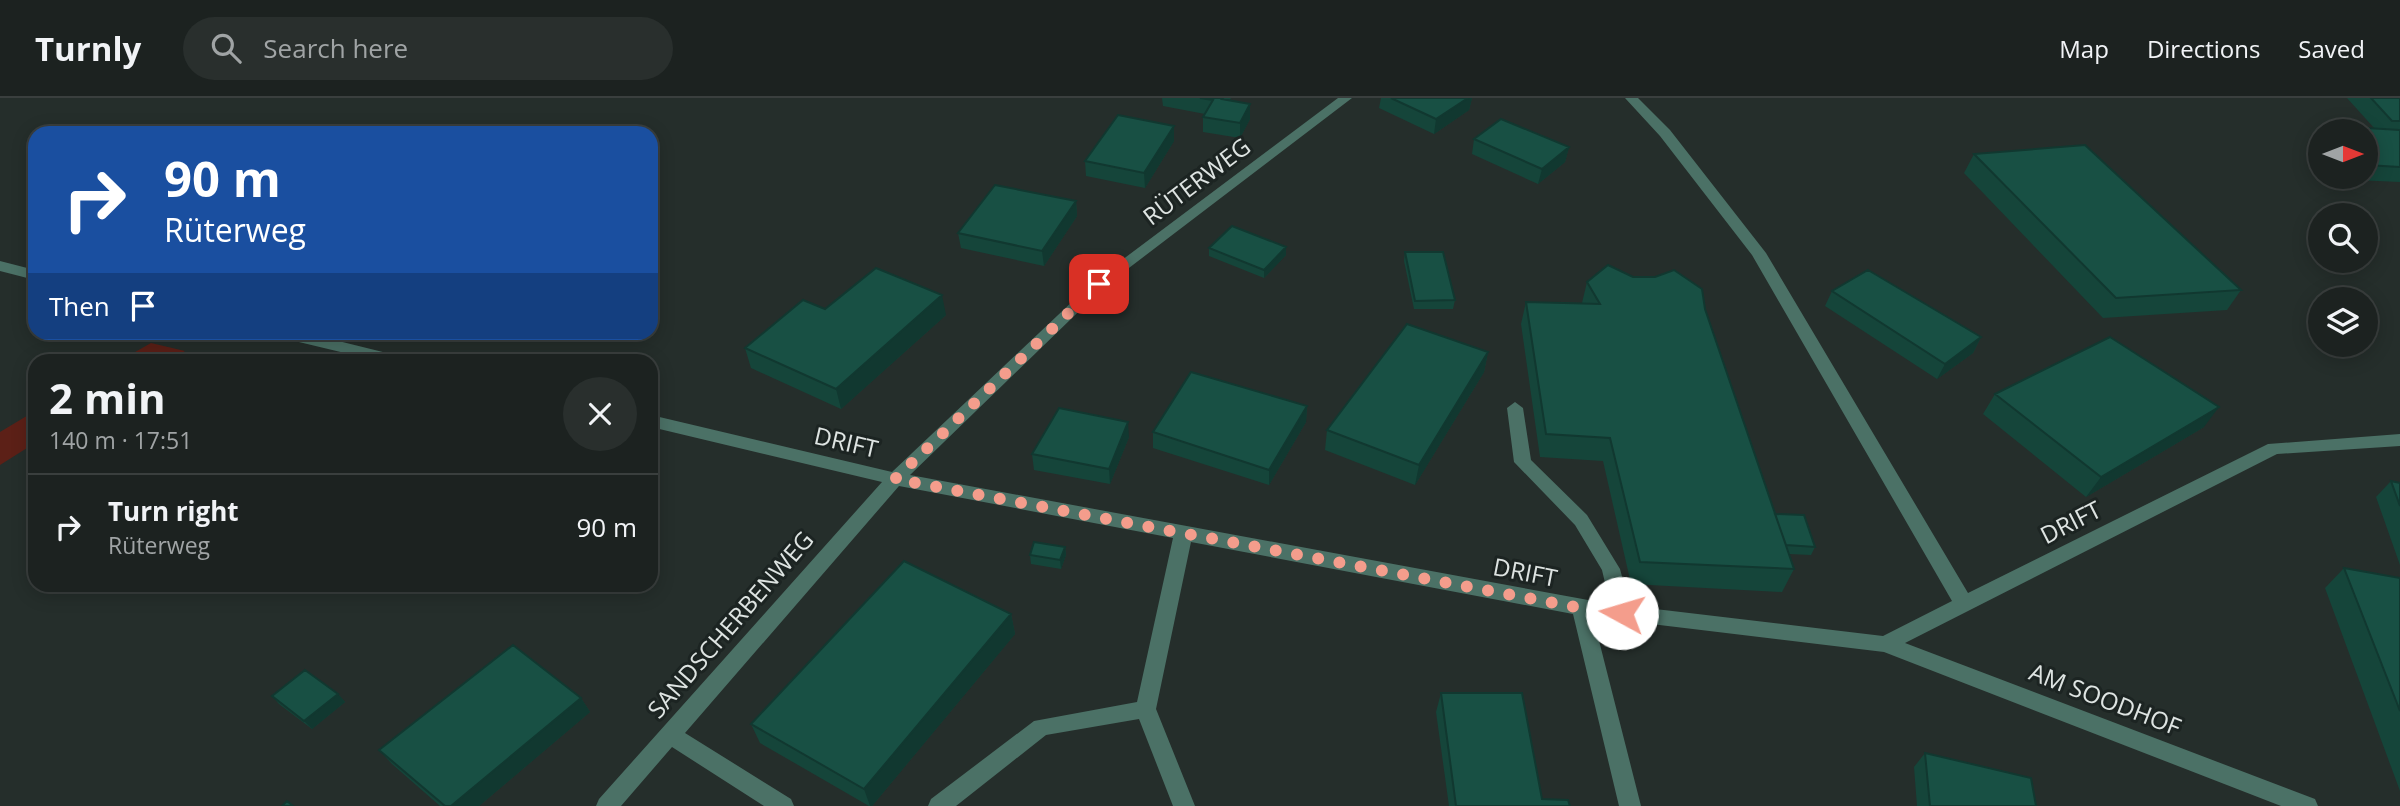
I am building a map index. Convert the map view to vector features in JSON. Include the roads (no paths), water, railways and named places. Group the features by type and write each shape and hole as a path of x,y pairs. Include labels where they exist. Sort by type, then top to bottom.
{"street":[{"name":"RÜTERWEG","path":"895,479 1099,284 1346,98"},
{"path":"1631,98 1665,133 1759,253 1964,604"},
{"path":"0,266 28,273"},
{"path":"311,340 370,354"},
{"path":"1515,408 1523,462 1581,520 1611,569 1622,613"},
{"name":"DRIFT","path":"658,423 895,479 1581,608 1885,644 2274,447 2400,440"},
{"name":"SANDSCHERBENWEG","path":"607,806 895,479"},
{"path":"1183,533 1146,709 1184,806"},
{"path":"1581,608 1630,806"},
{"name":"AM SOODHOF","path":"1885,644 2307,806"},
{"path":"939,806 1041,727 1146,709"},
{"path":"670,735 783,806"}]}
